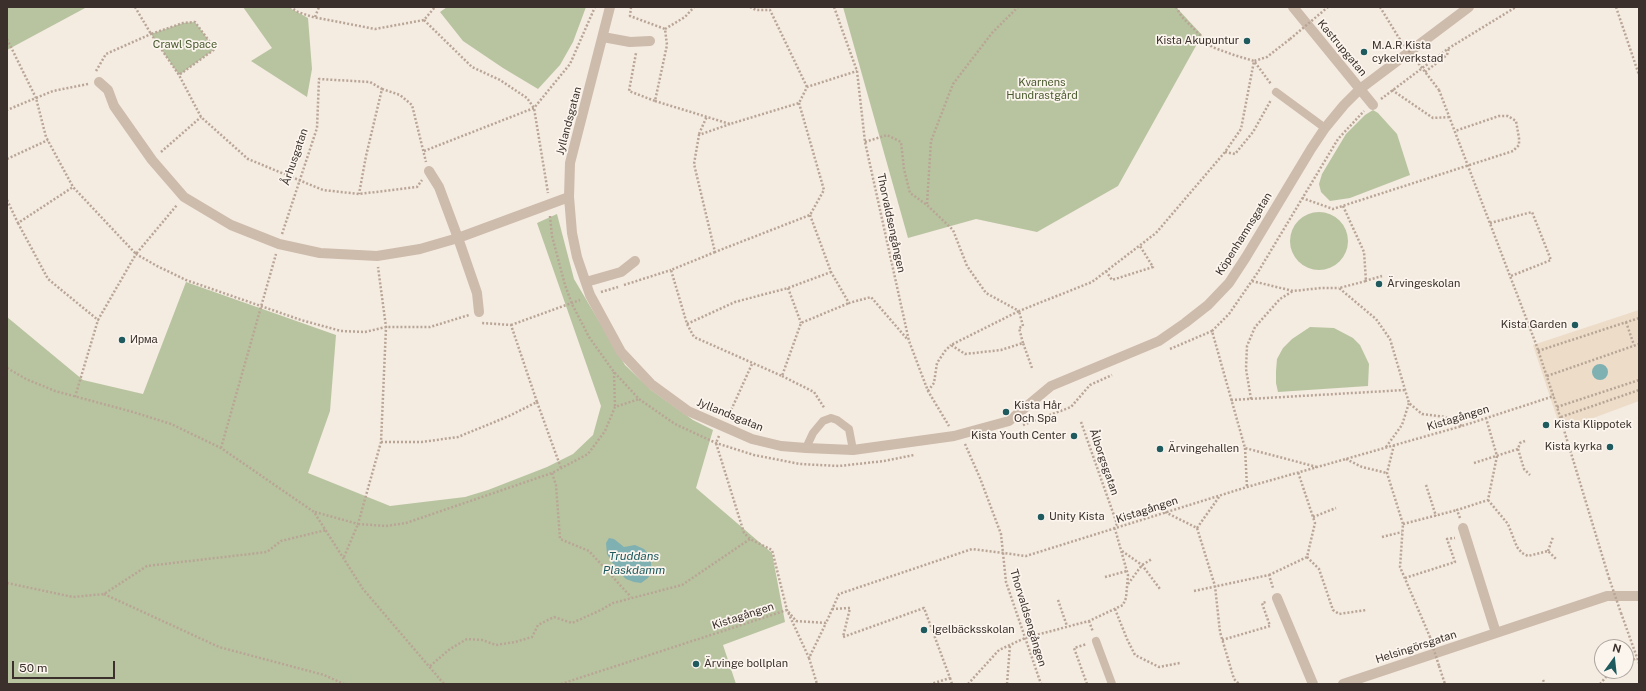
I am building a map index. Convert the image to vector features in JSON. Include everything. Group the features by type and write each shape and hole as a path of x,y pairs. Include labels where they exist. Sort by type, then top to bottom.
{"street":[{"name":"Jyllandsgatan","path":"610,7 570,163 569,197 576,257 590,295 621,352 651,384 688,411 752,439 781,446 853,450 954,436"},
{"name":"Kastrupgatan","path":"1293,7 1373,105"},
{"name":"Köpenhamnsgatan","path":"954,436 1009,421 1051,386 1159,341 1208,305 1229,283 1325,128 1360,89 1469,7"},
{"path":"603,37 630,42 650,41"},
{"path":"99,82 108,90 114,106 152,160 184,197 232,225 279,244 320,253 377,256 420,249 458,238 569,197"},
{"path":"429,171 439,187 458,238 477,293 479,312"},
{"path":"586,282 621,272 635,261"},
{"path":"1463,528 1496,633"},
{"path":"1276,596 1313,684"},
{"name":"Helsingörsgatan","path":"1343,684 1607,596 1639,596"}],"lane":[{"path":"1276,92 1325,128"},
{"path":"806,448 813,433 822,421 831,418 837,420 849,429 853,450"},
{"path":"1096,641 1112,684"}],"path":[{"path":"135,7 151,34 179,75 201,117 248,159 323,190 359,194 417,187 429,171 412,105 400,95 382,89 366,156 359,194"},
{"path":"290,7 298,12 316,17 375,29 424,20 436,7"},
{"path":"316,17 319,7"},
{"path":"424,151 534,108 570,64 595,7"},
{"path":"631,7 630,16 665,29"},
{"path":"665,29 685,17 694,7"},
{"path":"750,7 756,10 770,10 807,87"},
{"name":"Thorvaldsengången","path":"834,7 857,71 865,142 909,341 928,391 954,436"},
{"path":"927,205 931,141 954,84 992,33 1018,7"},
{"path":"1176,7 1182,17 1212,47 1254,61 1267,57 1328,7"},
{"path":"1380,7 1399,38 1439,90 1450,117 1511,276 1554,396 1609,578 1639,663"},
{"path":"1169,350 1212,331 1228,314 1252,281 1338,139 1364,111 1449,48 1516,7"},
{"path":"1616,7 1639,75"},
{"path":"424,20 472,67 500,80 514,89 527,98 534,108 549,204 552,236 565,284"},
{"path":"7,110 53,91 99,82 95,72 106,54 151,34 183,23 195,22 216,49 179,75"},
{"path":"655,100 668,45 665,29"},
{"path":"7,39 36,98 48,140 73,186 136,254 186,280 301,320 341,331 366,332 386,327 430,327 479,312 482,323 511,325 572,304 590,295 671,270 810,215 824,190 799,103 807,87 857,71"},
{"path":"638,42 629,91 730,124"},
{"path":"1425,72 1447,55 1449,48"},
{"path":"1225,152 1235,154 1253,132 1276,92 1254,61"},
{"path":"928,391 934,383 937,363 951,345 1019,311 1092,282 1156,233 1225,152 1241,129 1254,61"},
{"name":"Århusgatan","path":"221,448 279,244 317,128 319,79 370,82 382,89"},
{"path":"1392,90 1433,118 1450,117"},
{"path":"699,135 799,103"},
{"path":"707,116 699,135 694,164 715,252"},
{"path":"1302,198 1333,209 1513,151 1519,145 1520,138 1516,121 1508,116 1499,116 1455,131"},
{"path":"152,160 201,117"},
{"path":"865,142 887,135 901,142 904,169 910,193 927,205 953,230 967,266 986,293 1019,311 1023,326 1019,328 1032,368"},
{"path":"7,159 48,140"},
{"path":"18,223 73,186"},
{"path":"75,397 98,320 136,254 184,197"},
{"path":"7,200 48,279 98,320"},
{"path":"1343,206 1364,252 1366,281"},
{"path":"1490,223 1532,212 1551,260 1511,276"},
{"path":"810,215 832,272 849,303"},
{"path":"1106,271 1112,280 1153,267 1140,246"},
{"path":"344,557 358,524 382,442 386,327 377,256"},
{"path":"671,270 694,338 782,376 814,392 831,418"},
{"path":"688,324 735,302 788,288 832,272"},
{"path":"1252,281 1293,291 1339,288 1382,276"},
{"path":"782,376 801,323 788,288"},
{"path":"1339,288 1376,319 1390,339 1409,403 1422,414 1445,417 1462,426"},
{"path":"1251,399 1246,369 1247,346 1255,327 1280,298 1293,291"},
{"path":"801,323 849,303 871,297 909,341"},
{"path":"1538,351 1639,318"},
{"path":"1626,322 1634,346"},
{"path":"511,325 561,468"},
{"path":"1212,331 1245,448 1247,487"},
{"path":"951,345 965,354 1001,350 1023,343"},
{"path":"1546,376 1639,344"},
{"path":"752,364 716,443 744,533 750,539 772,550 787,610 809,658 817,684"},
{"path":"7,368 26,380 55,391 171,424 221,448 314,512 358,524 386,526 406,522 552,473 588,454 605,431 615,407 614,372"},
{"path":"1016,428 1071,407 1090,385 1118,372"},
{"path":"1557,407 1639,380"},
{"path":"1231,400 1405,390"},
{"path":"1561,417 1639,390"},
{"name":"Kistagången","path":"561,684 787,610 796,621 826,623 839,594 972,549 1026,556 1164,512 1298,472 1462,426 1554,396"},
{"path":"615,407 639,399"},
{"path":"382,442 422,442 458,437 537,402"},
{"path":"1385,448 1402,425 1409,403"},
{"path":"1486,418 1497,456 1488,500"},
{"name":"Ålborgsgatan","path":"1081,422 1117,524 1114,529"},
{"name":"Thorvaldsengången","path":"972,441 965,444 980,478 1001,534 1006,582 1041,684"},
{"path":"1525,441 1520,443 1518,449 1524,469 1530,475"},
{"path":"1394,445 1387,473 1403,524 1400,566 1430,637 1445,684"},
{"path":"1245,448 1319,467"},
{"path":"1474,462 1518,449"},
{"path":"1345,459 1362,467 1387,473"},
{"path":"1298,472 1315,523 1307,557"},
{"path":"552,473 556,486 560,539 589,551 631,597"},
{"path":"1426,485 1436,516"},
{"path":"1197,528 1219,496"},
{"path":"1403,524 1436,516 1488,500"},
{"path":"1488,500 1508,524 1517,547 1522,553 1528,556 1548,551"},
{"path":"1313,517 1336,508"},
{"path":"1457,510 1463,528"},
{"path":"314,512 344,557 363,590 444,684"},
{"path":"1164,512 1197,528 1216,586 1222,640 1234,679 1239,684"},
{"path":"968,684 999,650 1025,638 1089,620 1123,605 1126,598 1127,570 1114,529"},
{"path":"7,583 73,597 104,594 147,566 267,552 281,541 327,530"},
{"path":"1382,537 1402,532"},
{"path":"1405,578 1455,562 1448,540 1455,538 1453,533"},
{"path":"1548,551 1552,537"},
{"path":"430,666 450,649 467,639 482,640 496,645 515,642 532,637 538,625 554,617 572,623 613,603 631,597 682,585 750,539"},
{"path":"1122,551 1142,565 1160,589"},
{"path":"1548,551 1557,560"},
{"path":"1194,591 1269,575 1307,557"},
{"path":"1307,557 1319,569 1332,610 1339,614 1366,610"},
{"path":"1127,584 1142,565 1152,559"},
{"path":"1105,577 1127,570"},
{"path":"1222,640 1270,626 1262,603 1276,596 1269,575"},
{"path":"104,594 219,647 324,675 344,684"},
{"path":"1058,600 1067,626"},
{"path":"832,609 850,608 843,637 924,608 952,684"},
{"path":"1115,609 1127,639 1136,655 1158,667 1180,663"},
{"path":"809,658 826,623"},
{"path":"1087,684 1074,648 1096,641"},
{"path":"1007,684 1010,645"},
{"path":"931,684 950,678"},
{"path":"1543,680 1545,684"}],"green space":[{"path":"7,7 87,7 7,50"},
{"path":"243,7 288,7 308,18 312,69 307,97 251,61 272,48"},
{"path":"447,7 586,7 573,42 560,65 538,89 463,41 440,12"},
{"name":"Kvarnens Hundrastgård","path":"843,7 1176,7 1202,35 1118,186 1037,232 976,219 908,238"},
{"name":"Crawl Space","path":"195,22 215,49 179,75 151,34 183,23"},
{"path":"1373,110 1378,113 1397,134 1410,175 1350,198 1330,201 1321,192 1319,184 1322,174 1346,134 1365,115"},
{"path":"1319,212 1330,214 1343,225 1346,230 1348,241 1346,252 1335,265 1330,268 1319,270 1308,268 1295,257 1292,252 1290,241 1292,230 1303,217 1308,214"},
{"path":"557,214 574,279 625,365 651,390 693,420 713,430 696,488 772,553 785,622 723,645 736,684 7,684 7,317 83,380 143,394 186,282 336,335 330,411 308,473 390,506 465,497 488,490 547,467 573,454 593,435 601,406 537,223"},
{"path":"1310,327 1334,328 1353,338 1360,345 1369,364 1368,386 1278,392 1276,383 1277,359 1283,348 1292,339"}],"shaded area":[{"path":"1639,310 1639,401 1561,430 1533,345"}],"water":[{"path":"1600,364 1607,369 1608,372 1603,379 1600,380 1593,375 1592,372 1597,365"},
{"name":"Truddans Plaskdamm","path":"609,538 614,539 624,547 635,545 644,549 649,555 651,562 651,572 648,578 641,583 634,582 626,579 620,573 607,554 606,543"}],"place":[{"name":"Kista Akupuntur","path":"1247,41"},
{"name":"M.A.R Kista cykelverkstad","path":"1364,52"},
{"name":"Ärvingeskolan","path":"1379,284"},
{"name":"Kista Garden","path":"1575,325"},
{"name":"Ирма","path":"122,340"},
{"name":"Kista Hår Och Spa","path":"1006,412"},
{"name":"Kista Klippotek","path":"1546,425"},
{"name":"Kista Youth Center","path":"1074,436"},
{"name":"Kista kyrka","path":"1610,447"},
{"name":"Ärvingehallen","path":"1160,449"},
{"name":"Unity Kista","path":"1041,517"},
{"name":"Igelbäcksskolan","path":"924,630"},
{"name":"Ärvinge bollplan","path":"696,664"}]}
